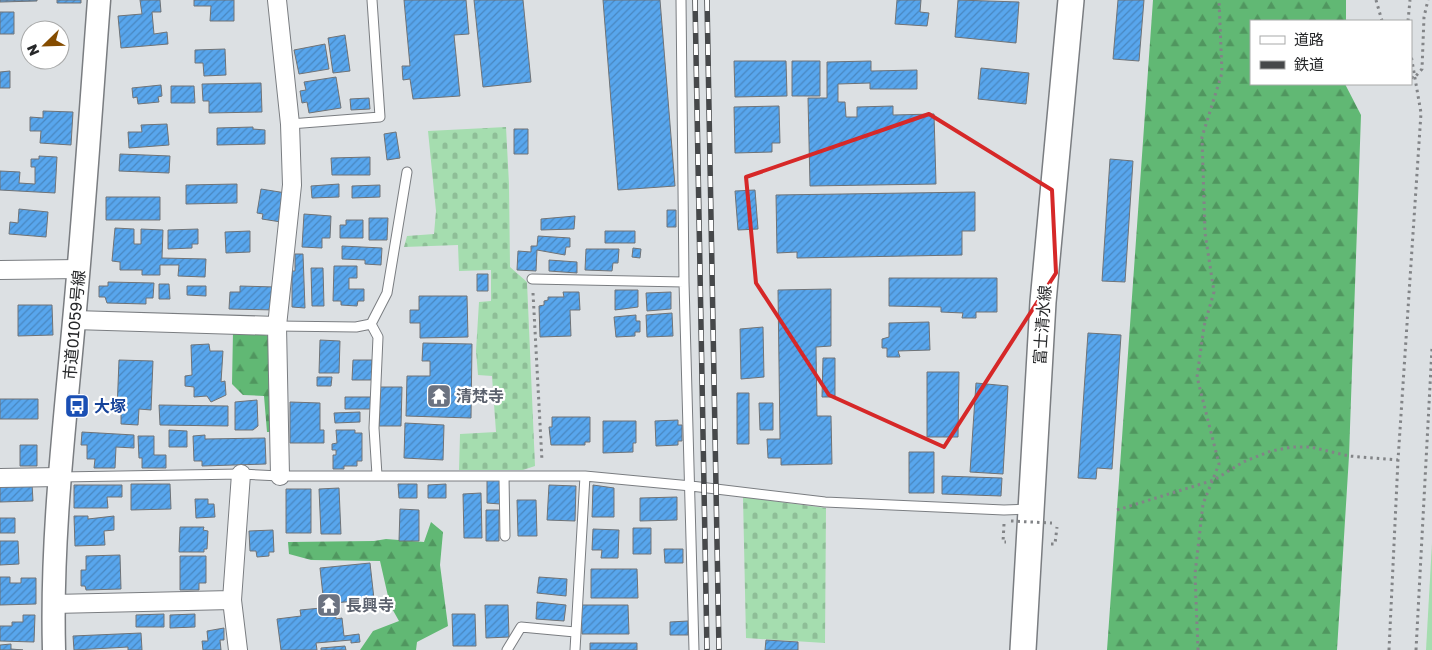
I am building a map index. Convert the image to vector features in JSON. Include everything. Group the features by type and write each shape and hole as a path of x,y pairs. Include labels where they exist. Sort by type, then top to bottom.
{"main road":[{"name":"富士清水線","path":"1024,650 1021,515 1071,0"}],"street":[{"name":"市道01059号線","path":"54,650 53,604 59,477 79,270 99,0"},
{"path":"277,0 290,124 292,185 277,326 280,476"},
{"path":"0,270 79,270"},
{"path":"74,320 277,326"},
{"path":"238,650 232,600 241,474"},
{"path":"0,478 59,477"},
{"path":"53,604 232,600"}],"lane":[{"path":"290,124 380,117 372,0"},
{"path":"681,0 684,282 694,650"},
{"path":"277,326 356,327 370,324 387,293 407,172"},
{"path":"532,279 684,282"},
{"path":"370,324 378,337 374,428 377,475"},
{"path":"59,477 241,474 280,476 585,476 825,502 1004,510 1021,515"},
{"path":"504,476 505,536"},
{"path":"575,650 574,632 585,476"},
{"path":"507,650 521,627 574,632"}],"path":[{"path":"1198,650 1195,574 1203,504 1219,464 1197,377 1204,326 1214,292 1205,233 1202,137 1222,72 1219,0"},
{"path":"1376,0 1382,20"},
{"path":"1408,20 1410,0"},
{"path":"1389,650 1398,460 1421,113 1412,78 1422,69 1424,17 1428,0"},
{"path":"532,279 542,475"},
{"path":"1416,650 1432,348"},
{"path":"1427,438 1432,438"},
{"path":"1117,510 1214,480 1243,462 1271,451 1292,447 1311,447 1349,456 1398,460"},
{"path":"1021,515 1052,522"}],"highlighted area":[{"path":"929,114 1052,190 1056,273 944,447 829,395 756,283 746,177"}],"green space":[{"path":"1153,0 1346,0 1346,20 1250,20 1250,85 1346,85 1361,115 1349,456 1337,650 1107,650"},
{"path":"506,127 510,267 527,282 535,466 523,470 459,470 460,434 496,432 492,376 478,375 476,351 479,302 491,301 491,270 459,271 458,245 404,247 407,236 434,234 436,211 428,131"},
{"path":"233,331 272,336 275,432 267,432 264,396 243,395 232,384"},
{"path":"743,497 826,508 825,643 746,638"},
{"path":"431,522 443,532 440,565 448,626 417,642 416,650 360,650 373,631 399,621 390,605 380,561 311,560 289,554 288,542 374,541 386,539 424,542"},
{"path":"1432,543 1432,650 1426,650"}],"building":[{"path":"0,0 37,0 37,1 0,2"},
{"path":"57,0 81,0 81,3 57,3"},
{"path":"140,0 160,0 161,12 152,12 154,34 167,32 168,44 121,48 118,16 142,14"},
{"path":"194,0 234,0 234,21 210,21 211,6 194,6"},
{"path":"404,0 466,0 469,34 454,35 460,96 413,99 410,79 403,80 402,66 410,66"},
{"path":"474,0 523,0 531,82 483,87"},
{"path":"603,0 660,0 675,186 618,190"},
{"path":"897,0 921,0 920,12 929,13 927,26 895,24"},
{"path":"958,0 1019,2 1016,43 955,37"},
{"path":"1118,0 1144,0 1139,61 1113,59"},
{"path":"0,12 14,12 14,34 0,34"},
{"path":"345,35 350,71 333,73 328,38"},
{"path":"325,44 329,69 299,74 294,50"},
{"path":"225,49 226,75 204,76 203,63 195,63 195,50"},
{"path":"734,61 786,61 787,96 735,97"},
{"path":"792,61 820,61 820,96 792,96"},
{"path":"871,61 871,71 917,70 917,89 870,89 870,83 838,84 838,102 845,102 846,117 857,117 857,107 893,106 893,115 934,114 936,184 810,186 808,98 827,98 827,62"},
{"path":"981,68 1029,73 1026,104 978,99"},
{"path":"10,71 10,88 0,88 0,72"},
{"path":"336,77 341,108 309,113 307,102 302,103 300,91 306,90 304,82"},
{"path":"261,83 262,112 209,113 209,101 203,101 202,84"},
{"path":"161,85 162,96 158,97 159,102 138,104 137,97 133,98 132,88"},
{"path":"171,86 194,86 195,103 171,103"},
{"path":"369,98 370,109 351,110 350,99"},
{"path":"779,106 780,143 772,143 772,152 735,153 734,107"},
{"path":"43,111 73,112 71,145 40,143 41,131 30,131 30,117 43,118"},
{"path":"167,124 169,145 129,148 128,132 142,132 141,125"},
{"path":"253,127 253,129 265,130 265,144 217,145 217,128"},
{"path":"514,129 528,129 528,154 514,154"},
{"path":"396,132 400,158 387,160 384,134"},
{"path":"120,154 170,156 169,173 119,171"},
{"path":"39,156 57,157 55,193 0,190 0,171 20,172 19,183 35,184 35,167 31,167 31,159 39,159"},
{"path":"370,157 370,175 332,175 331,158"},
{"path":"1110,159 1133,161 1125,282 1102,281"},
{"path":"237,184 237,203 186,204 186,185"},
{"path":"339,184 339,197 312,198 311,186"},
{"path":"380,185 380,197 352,198 352,186"},
{"path":"261,189 286,193 281,222 262,219 263,214 257,213"},
{"path":"755,190 758,229 738,230 735,191"},
{"path":"975,192 975,231 962,231 962,255 797,258 797,252 777,253 776,195"},
{"path":"106,197 160,197 160,220 106,220"},
{"path":"19,209 48,212 46,237 9,234 10,222 18,223"},
{"path":"667,210 676,210 676,227 667,227"},
{"path":"304,214 331,216 330,238 322,238 322,248 302,247"},
{"path":"575,216 574,229 541,230 541,219"},
{"path":"369,218 388,218 387,240 369,240"},
{"path":"346,220 363,220 363,238 340,238 340,225 346,225"},
{"path":"115,228 134,229 134,244 141,244 141,229 163,230 162,258 206,259 205,277 178,276 179,265 160,265 160,275 142,275 142,270 120,270 120,262 112,261"},
{"path":"198,229 198,244 192,244 192,248 168,249 168,230"},
{"path":"250,231 250,252 226,253 225,232"},
{"path":"605,231 635,231 635,243 605,243"},
{"path":"538,236 570,238 570,247 566,247 565,255 537,250 536,271 517,270 518,251 531,252 531,246 537,246"},
{"path":"342,246 382,248 381,265 365,264 365,260 342,259"},
{"path":"633,248 641,249 640,258 632,257"},
{"path":"586,249 619,249 618,263 613,263 612,271 585,270"},
{"path":"295,254 303,254 305,308 292,307 292,271 295,271"},
{"path":"549,260 577,262 577,273 549,271"},
{"path":"334,266 357,266 357,278 349,278 349,289 364,289 364,301 358,301 357,306 341,305 341,301 333,301"},
{"path":"311,268 323,268 324,306 312,306"},
{"path":"477,274 488,274 488,291 477,291"},
{"path":"889,278 997,278 997,312 976,312 976,318 962,318 963,313 941,312 941,307 889,306"},
{"path":"108,282 154,283 153,298 146,298 146,304 107,303 105,297 99,297 99,286 108,286"},
{"path":"159,284 169,284 170,299 159,299"},
{"path":"187,286 206,286 206,296 187,295"},
{"path":"240,286 275,287 275,310 229,309 230,292 240,292"},
{"path":"831,289 831,346 816,347 817,416 831,416 832,464 781,465 781,458 768,458 767,439 780,439 778,290"},
{"path":"615,290 638,290 638,307 615,310"},
{"path":"563,292 579,292 580,310 570,310 571,336 540,337 539,306 544,305 544,301 548,300 548,297 564,297"},
{"path":"671,292 671,309 647,311 646,293"},
{"path":"419,296 467,296 468,337 420,338 420,323 410,323 410,310 419,310"},
{"path":"18,305 52,305 53,335 18,336"},
{"path":"672,313 673,336 647,337 646,315"},
{"path":"636,315 636,321 640,321 640,332 635,332 635,336 616,337 614,317"},
{"path":"929,322 930,350 898,351 900,357 887,357 887,348 882,348 882,339 889,337 889,323"},
{"path":"763,327 764,377 741,379 740,329"},
{"path":"1088,333 1121,335 1112,469 1097,468 1096,479 1078,478"},
{"path":"320,340 340,341 339,373 319,373"},
{"name":"清梵寺","path":"423,343 472,344 471,418 406,416 407,376 430,376 430,361 422,361"},
{"path":"209,344 210,351 223,351 221,382 225,381 226,395 211,402 207,396 194,397 194,387 185,386 185,376 192,375 191,345"},
{"path":"823,358 835,358 835,397 822,397"},
{"path":"119,360 153,361 151,410 139,409 138,425 121,424 121,411 117,411"},
{"path":"353,360 372,360 372,380 352,380"},
{"path":"927,372 959,372 958,437 927,437"},
{"path":"317,377 332,377 331,386 317,386"},
{"path":"976,383 1008,386 1003,474 970,472"},
{"path":"380,387 402,387 401,426 379,426"},
{"path":"737,393 749,393 749,444 737,444"},
{"path":"345,397 371,397 371,409 345,409"},
{"path":"0,399 38,399 38,419 0,419"},
{"path":"257,400 258,426 253,430 235,430 235,402"},
{"path":"290,402 320,403 320,430 324,430 324,443 290,443"},
{"path":"759,403 773,403 773,430 760,430"},
{"path":"159,405 228,406 228,426 160,425"},
{"path":"360,412 360,422 335,423 334,413"},
{"path":"552,417 590,417 590,442 585,442 585,445 551,445 549,427 552,427"},
{"path":"678,420 678,425 682,425 682,441 678,441 678,445 656,446 655,421"},
{"path":"603,421 636,421 636,443 633,443 633,452 603,453"},
{"path":"405,423 444,425 443,460 404,458"},
{"path":"169,430 187,431 187,447 169,447"},
{"path":"336,430 355,430 355,433 362,433 362,461 357,461 357,466 344,466 344,469 333,469 333,455 336,455 336,450 332,450 332,444 337,443"},
{"path":"82,432 134,435 134,448 116,447 115,468 94,468 95,459 87,459 87,445 81,445"},
{"path":"205,435 205,439 265,438 266,464 202,466 202,461 194,461 193,436"},
{"path":"138,436 154,436 154,455 166,455 166,468 142,468 142,458 139,458"},
{"path":"20,445 37,445 37,466 20,466"},
{"path":"909,452 934,452 934,493 909,493"},
{"path":"942,476 1002,478 1001,496 942,494"},
{"path":"487,480 500,480 500,504 487,503"},
{"path":"0,483 32,484 33,501 0,502"},
{"path":"131,484 170,484 171,509 131,510"},
{"path":"398,484 417,484 417,498 399,498"},
{"path":"446,484 446,498 428,498 428,485"},
{"path":"74,485 122,485 122,497 107,497 108,508 74,508"},
{"path":"549,485 576,486 575,521 547,520"},
{"path":"593,485 614,488 614,517 592,517"},
{"path":"339,488 341,534 321,534 319,489"},
{"path":"286,489 311,489 311,533 286,533"},
{"path":"481,493 482,538 464,538 463,494"},
{"path":"677,497 677,520 640,521 640,498"},
{"path":"195,499 208,499 208,504 214,504 215,517 196,518"},
{"path":"517,500 536,500 537,536 518,536"},
{"path":"400,509 419,510 419,541 399,541"},
{"path":"486,510 499,510 499,541 486,541"},
{"path":"74,516 88,516 88,519 114,516 114,530 104,531 105,545 75,546"},
{"path":"0,518 15,518 15,533 0,533"},
{"path":"180,527 204,527 203,530 208,531 207,549 204,549 204,552 179,552"},
{"path":"633,528 651,528 651,554 633,554"},
{"path":"593,529 619,530 618,558 601,558 602,550 592,550"},
{"path":"273,530 274,552 269,552 269,556 257,557 256,551 250,551 249,531"},
{"path":"0,541 18,541 19,564 0,565"},
{"path":"664,549 683,549 683,563 665,563"},
{"path":"120,555 121,589 86,590 85,586 81,586 81,570 86,570 86,556"},
{"path":"180,556 206,556 206,583 199,583 199,590 180,590"},
{"name":"長興寺","path":"370,563 374,599 335,603 336,619 342,618 344,636 359,634 360,642 351,643 351,640 316,643 317,650 281,650 277,619 301,616 300,610 321,608 322,614 325,614 320,568"},
{"path":"591,569 637,569 638,598 591,598"},
{"path":"0,577 10,577 10,583 21,583 21,578 36,578 36,604 0,605"},
{"path":"539,577 567,579 566,596 537,593"},
{"path":"537,602 566,605 564,621 536,619"},
{"path":"485,605 508,605 509,637 486,638"},
{"path":"581,605 628,605 629,634 582,634"},
{"path":"164,614 164,627 136,627 136,615"},
{"path":"195,614 195,627 170,628 170,615"},
{"path":"452,614 475,614 476,646 453,646"},
{"path":"23,615 35,615 34,642 0,641 0,626 12,626 12,622 23,622"},
{"path":"688,621 688,635 670,635 670,622"},
{"path":"224,628 224,640 220,640 221,650 203,650 202,641 208,641 207,631"},
{"path":"141,633 142,650 128,650 128,647 74,650 73,636"},
{"path":"766,640 798,642 798,650 765,650"},
{"path":"590,643 637,643 637,650 590,650"},
{"path":"11,644 11,649 23,650 0,650 0,645"},
{"path":"345,646 346,650 321,650 321,648"}],"railway":[{"path":"695,0 707,650"},
{"path":"707,0 719,650"}],"place":[{"name":"清梵寺","path":"439,396"},
{"name":"大塚","path":"77,406"},
{"name":"長興寺","path":"329,605"}]}
